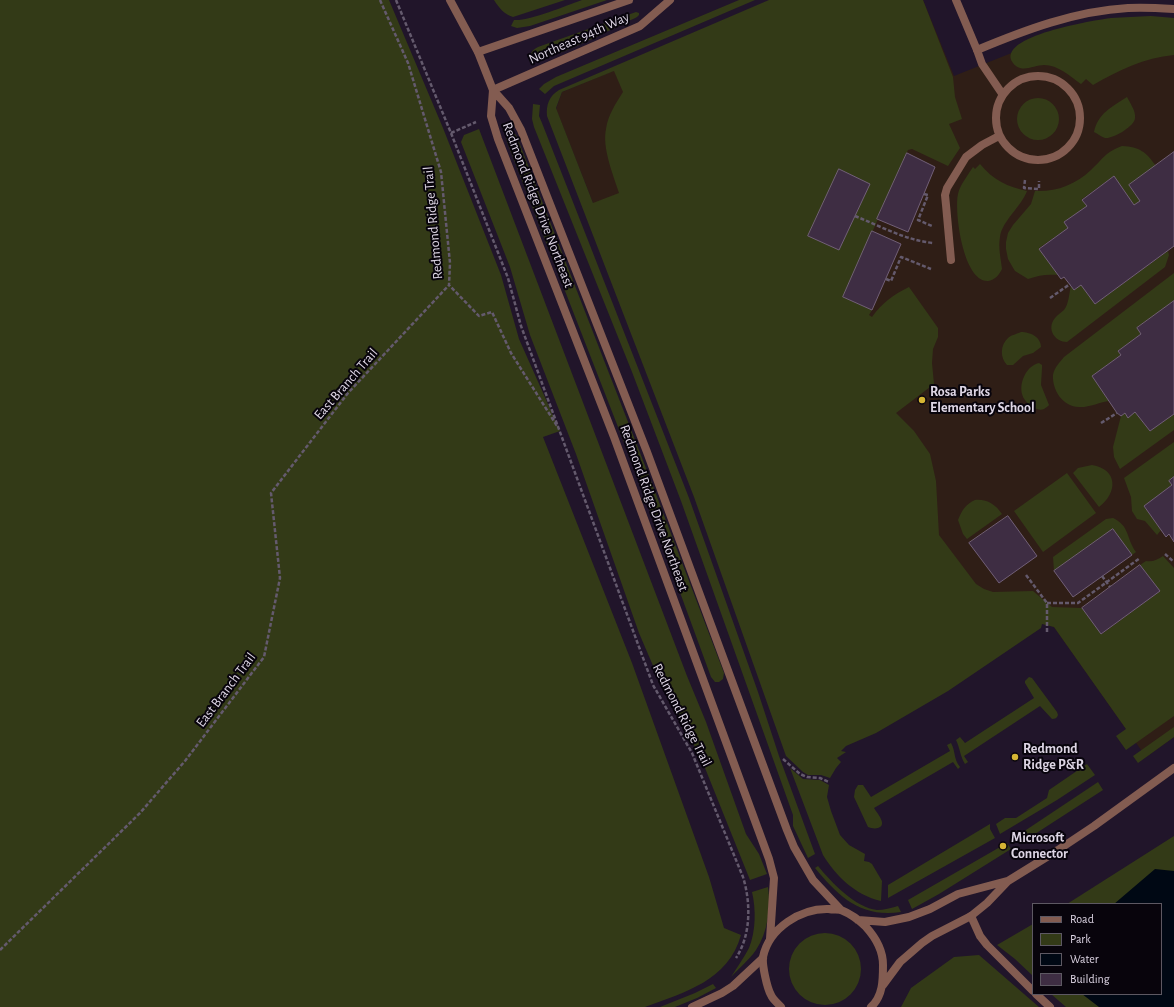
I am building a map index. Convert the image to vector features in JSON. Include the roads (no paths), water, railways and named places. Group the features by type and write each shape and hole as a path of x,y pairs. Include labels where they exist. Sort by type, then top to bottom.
{"street":[{"name":"Redmond Ridge Drive Northeast","path":"450,0 478,52 493,90 509,108 521,130 647,452 791,842 813,880 840,910 858,920 870,932 879,945 883,959 883,985 872,1006"},
{"name":"Northeast 94th Way","path":"478,52 629,0"},
{"name":"Northeast 94th Way","path":"493,90 640,26 670,0"},
{"path":"956,0 982,64 1003,95"},
{"path":"977,50 1015,34 1058,20 1090,12 1128,8 1174,9"},
{"path":"1036,76 1055,80 1067,88 1076,100 1080,120 1078,132 1073,142 1066,150 1056,157 1034,161 1018,156 1005,145 999,136 995,115 998,104 1009,87 1026,78 1036,76"},
{"name":"Redmond Ridge Drive Northeast","path":"493,90 491,116 498,140 617,444 769,859 774,878 770,939 763,958 771,995 781,1007"},
{"path":"951,260 945,195 947,188 966,157 982,145 999,136"},
{"path":"883,985 900,962 922,943 932,936 971,916 988,903 1008,881 1088,830 1174,768"},
{"path":"858,920 886,922 909,918 958,894 1008,881"},
{"name":"Redmond Ridge Drive Northeast","path":"770,939 782,926 794,917 809,911 823,909 840,910"},
{"path":"971,916 980,936 987,945 1032,990"},
{"path":"692,1007 722,993 733,986 763,958"},
{"path":"1037,995 1050,1007"}],"water":[{"path":"1155,869 1174,871 1174,1007 1099,1007 1083,995 1162,995 1162,903 1115,903"}],"place":[{"name":"Rosa Parks Elementary School","path":"922,400"},
{"name":"Redmond Ridge P&R","path":"1015,757"},
{"name":"Microsoft Connector","path":"1003,846"}]}
